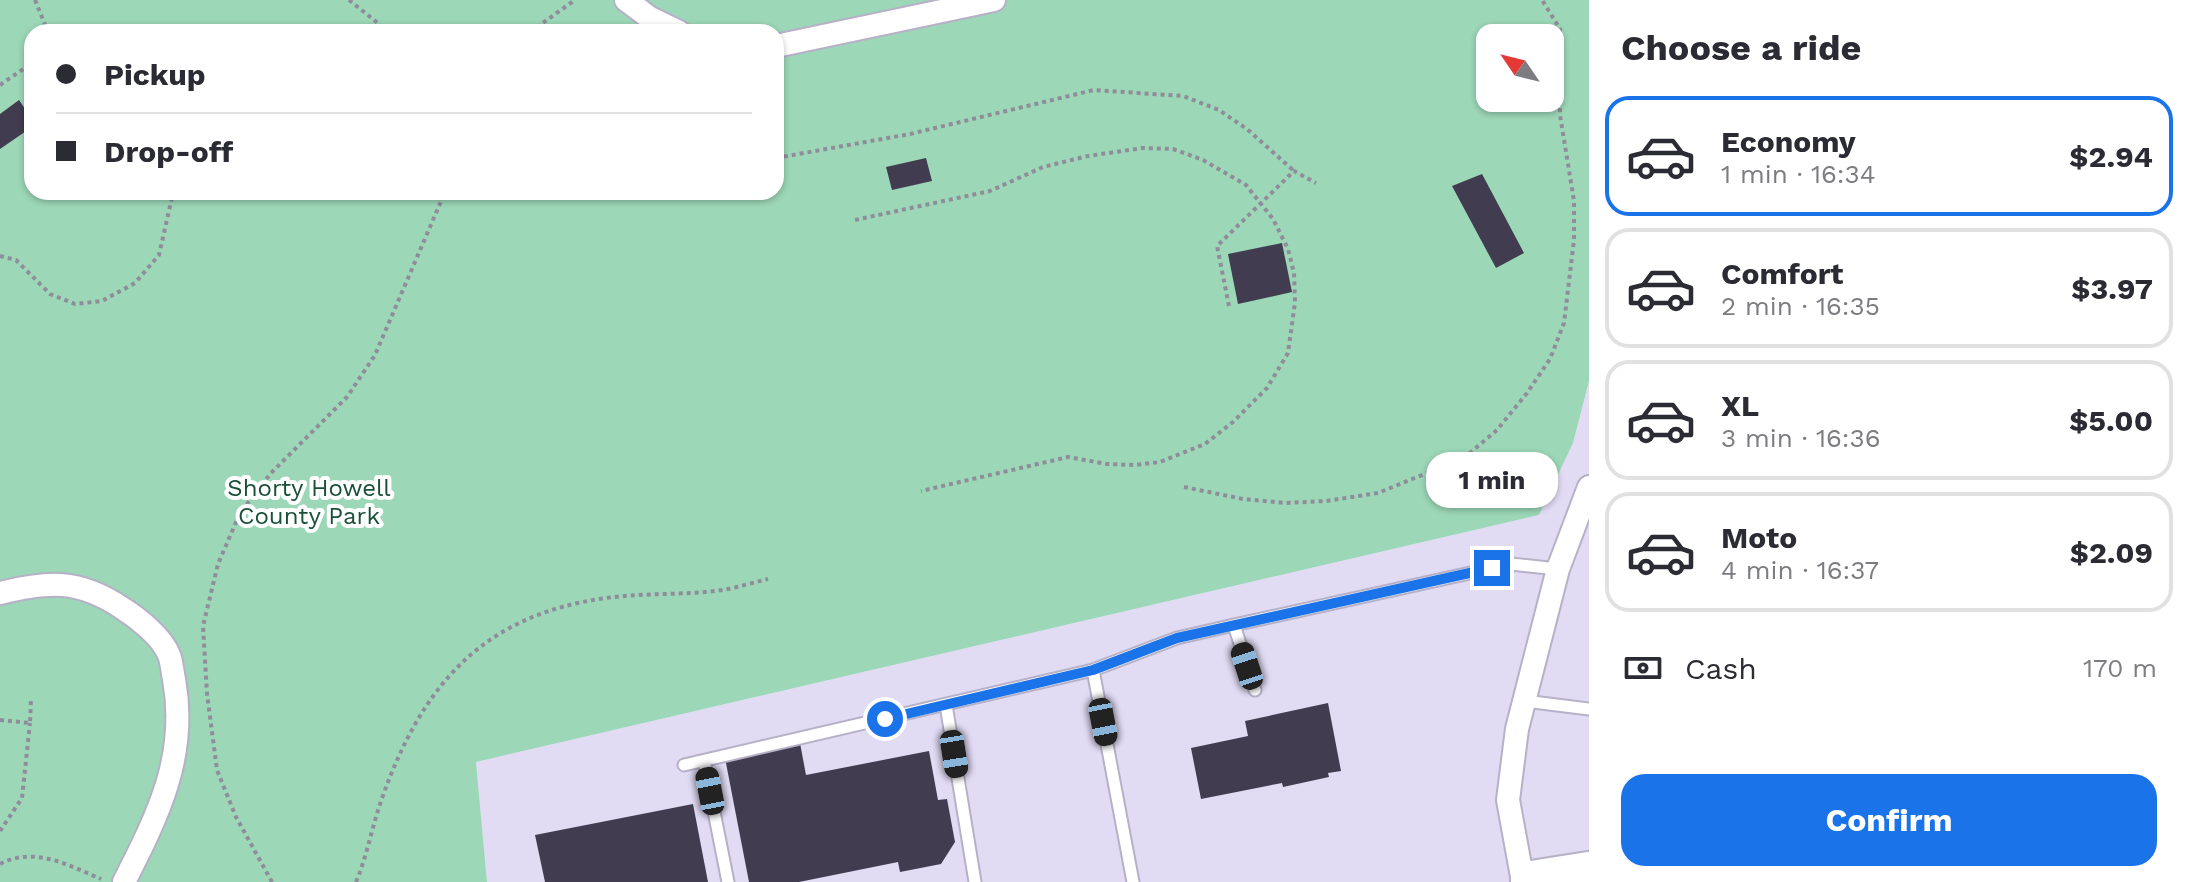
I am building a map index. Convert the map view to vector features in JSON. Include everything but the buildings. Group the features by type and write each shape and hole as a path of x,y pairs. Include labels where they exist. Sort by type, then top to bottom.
{"highway":[{"path":"1532,882 1589,873"}],"street":[{"path":"626,0 662,24"},
{"path":"784,45 994,0"},
{"path":"1523,882 1508,800 1517,729 1558,569 1589,487"},
{"path":"0,593 28,586 67,584 104,595 141,620 169,653 177,697 179,735 155,822 124,882"}],"lane":[{"path":"684,765 1093,670 1177,638 1234,625 1511,564 1558,569"},
{"path":"1234,625 1255,690"},
{"path":"1093,670 1133,882"},
{"path":"1525,701 1589,709"},
{"path":"946,705 975,882"},
{"path":"704,761 728,882"}],"path":[{"path":"35,0 45,24"},
{"path":"349,0 379,24"},
{"path":"541,24 575,0"},
{"path":"1184,487 1243,499 1286,503 1378,493 1464,458 1497,430 1527,393 1550,359 1564,323 1574,240 1574,201 1560,115 1560,29 1542,0"},
{"path":"0,85 24,68"},
{"path":"784,157 910,134 1073,94 1106,90 1183,96 1219,110 1271,148 1294,171 1316,183"},
{"path":"855,220 990,191 1043,167 1088,156 1143,148 1173,149 1203,160 1246,185 1273,219 1288,249 1294,273 1295,302 1288,353 1267,388 1233,422 1205,444 1160,462 1107,464 1068,457 921,491"},
{"path":"1229,306 1217,246 1294,171"},
{"path":"0,256 16,260 50,294 75,304 102,301 135,283 159,255 170,200"},
{"path":"272,882 236,817 217,770 207,694 203,626 218,564 240,513 271,473 347,397 375,355 442,200"},
{"path":"356,882 382,800 427,702 461,661 486,642 525,621 603,598 717,591 768,579"},
{"path":"0,831 22,798 31,700"},
{"path":"0,720 30,723"},
{"path":"0,864 15,857 51,858 96,877"}],"shaded area":[{"path":"1589,381 1589,882 487,882 476,762 1539,515 1573,443"}],"green space":[{"name":"Shorty Howell County Park","path":"0,0 1589,0 1589,381 1573,443 1539,515 476,762 487,882 0,882"}],"route":[{"path":"885,719 1093,670 1177,638 1492,568"}]}
